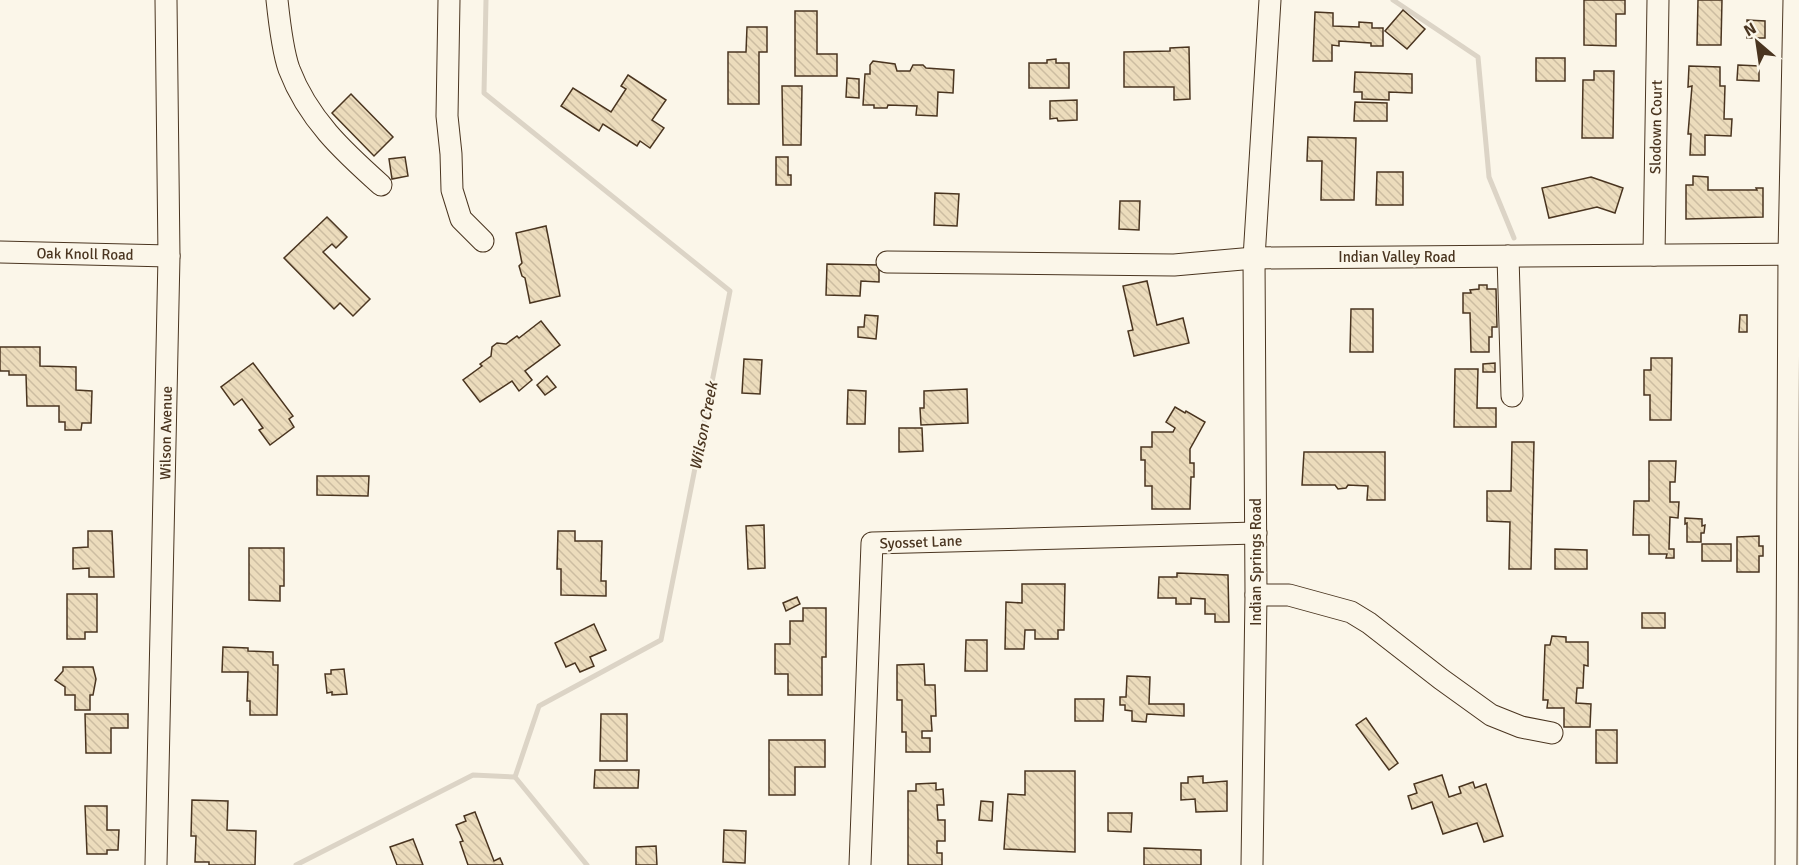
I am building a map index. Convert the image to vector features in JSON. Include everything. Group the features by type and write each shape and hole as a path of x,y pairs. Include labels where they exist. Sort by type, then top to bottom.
{"street":[{"name":"Wilson Avenue","path":"156,865 169,256 166,0"},
{"path":"277,0 288,67 303,99 323,129 381,185"},
{"path":"449,0 447,116 452,190 461,219 483,241"},
{"path":"1254,258 1270,0"},
{"name":"Slodown Court","path":"1654,255 1658,0"},
{"path":"1786,865 1794,254 1794,0"},
{"name":"Oak Knoll Road","path":"0,252 169,256"},
{"name":"Indian Valley Road","path":"887,262 1174,265 1254,258 1794,254"},
{"path":"1508,256 1512,396"},
{"name":"Indian Springs Road","path":"1252,865 1256,595 1254,258"},
{"name":"Syosset Lane","path":"860,865 872,543 1256,533"},
{"path":"1256,595 1289,595 1351,612 1369,623 1491,715 1521,727 1552,733"}],"building":[{"path":"1584,0 1625,0 1625,14 1616,14 1616,46 1584,45"},
{"path":"1698,0 1722,0 1721,45 1697,45"},
{"path":"1403,10 1425,29 1407,49 1385,31"},
{"path":"795,11 817,11 817,54 837,54 837,76 795,76"},
{"path":"1315,12 1333,13 1333,26 1359,27 1359,22 1372,23 1372,28 1383,28 1383,46 1339,41 1339,46 1332,45 1332,61 1313,61"},
{"path":"1747,20 1765,21 1765,38 1747,38"},
{"path":"747,27 767,27 767,52 759,52 759,104 728,104 728,52 746,52"},
{"path":"1189,47 1190,99 1174,100 1174,87 1124,87 1124,52 1170,51 1170,48"},
{"path":"1536,58 1565,58 1565,81 1536,81"},
{"path":"1056,59 1056,63 1069,63 1069,88 1029,88 1029,63 1047,63 1047,60"},
{"path":"873,61 895,64 897,71 910,71 913,65 954,70 953,93 938,92 937,116 916,115 917,106 888,105 887,108 874,108 874,105 863,105 865,74 870,74 870,65"},
{"path":"1738,65 1759,66 1759,81 1737,80"},
{"path":"1689,66 1720,67 1720,86 1725,86 1724,119 1732,119 1731,136 1705,135 1705,155 1690,155 1691,134 1688,134 1692,86 1688,87"},
{"path":"1594,71 1614,71 1613,138 1582,138 1583,80 1594,80"},
{"path":"1355,72 1412,74 1412,93 1389,92 1389,100 1362,99 1362,92 1354,92"},
{"path":"628,75 666,100 652,120 664,128 650,148 640,141 637,146 603,124 599,131 561,106 573,88 611,112 626,89 621,86"},
{"path":"847,78 859,79 859,98 846,97"},
{"path":"782,86 802,86 801,145 783,145"},
{"path":"351,94 393,137 374,156 332,113"},
{"path":"1077,100 1077,120 1050,119 1050,101"},
{"path":"1355,102 1387,103 1387,121 1354,121"},
{"path":"1308,137 1356,138 1354,200 1321,200 1322,161 1307,161"},
{"path":"405,157 408,176 392,179 389,159"},
{"path":"776,157 788,157 788,175 791,175 791,185 776,185"},
{"path":"1377,172 1403,172 1403,205 1376,205"},
{"path":"1693,176 1708,177 1708,190 1763,188 1763,217 1686,219 1686,185 1693,185"},
{"path":"1591,177 1623,188 1615,213 1597,207 1549,218 1542,188"},
{"path":"935,193 959,194 957,226 934,225"},
{"path":"1120,201 1140,201 1139,230 1119,229"},
{"path":"327,217 347,237 336,248 332,244 323,252 370,299 353,316 340,303 334,309 284,258"},
{"path":"546,226 560,296 530,303 525,278 519,266 522,263 516,233"},
{"path":"827,264 879,265 879,282 861,281 860,296 826,295"},
{"path":"1147,281 1157,325 1183,318 1189,343 1134,356 1128,331 1133,330 1123,286"},
{"path":"1479,285 1487,285 1487,289 1496,289 1497,327 1492,327 1489,352 1471,352 1470,313 1463,313 1463,293 1471,293 1470,290 1479,289"},
{"path":"1351,309 1373,309 1373,352 1350,352"},
{"path":"865,315 878,316 876,339 858,337 858,327 864,327"},
{"path":"1740,315 1747,315 1747,332 1739,332"},
{"path":"541,321 560,345 525,371 532,380 519,391 512,381 480,402 463,380 482,366 480,364 491,356 492,347 497,343 506,344 517,336 519,338"},
{"path":"0,347 40,347 40,366 76,367 76,390 92,391 91,423 82,423 81,430 65,430 65,422 59,422 59,406 27,406 26,375 9,375 9,371 0,371"},
{"path":"1651,358 1672,358 1671,420 1650,420 1650,395 1644,395 1644,370 1651,370"},
{"path":"744,359 762,360 760,394 742,393"},
{"path":"253,363 293,416 289,419 294,427 270,445 259,430 263,428 242,399 234,405 221,387"},
{"path":"1495,363 1495,372 1483,372 1483,364"},
{"path":"1455,369 1478,369 1477,408 1496,408 1496,427 1454,427"},
{"path":"547,376 556,387 545,395 537,385"},
{"path":"967,389 968,423 921,425 920,408 924,408 924,391"},
{"path":"848,390 866,391 865,424 847,424"},
{"path":"1175,407 1205,422 1190,449 1190,463 1194,463 1194,477 1191,477 1190,509 1152,509 1152,486 1145,486 1145,460 1141,460 1141,447 1152,447 1152,432 1173,432 1175,428 1166,422"},
{"path":"899,428 922,428 923,451 899,452"},
{"path":"1512,442 1534,442 1531,569 1509,569 1510,522 1487,521 1487,491 1511,491"},
{"path":"1304,452 1385,452 1385,500 1367,500 1368,486 1348,485 1346,488 1338,489 1335,485 1302,485"},
{"path":"1649,461 1676,461 1675,482 1670,482 1670,502 1679,502 1678,518 1670,517 1669,549 1674,549 1674,558 1666,558 1667,554 1649,554 1649,535 1633,535 1634,501 1649,501"},
{"path":"317,476 369,476 368,496 317,495"},
{"path":"1685,518 1702,519 1702,526 1705,525 1704,533 1701,533 1701,542 1687,542"},
{"path":"764,525 765,568 748,569 746,526"},
{"path":"88,531 112,531 114,577 89,577 89,568 73,569 73,548 88,547"},
{"path":"558,531 575,531 575,541 602,541 601,581 606,581 606,596 561,595 561,569 557,569"},
{"path":"1759,536 1759,546 1763,546 1763,556 1759,556 1759,572 1737,572 1737,537"},
{"path":"1702,544 1731,544 1731,561 1702,561"},
{"path":"249,548 284,548 284,586 280,586 280,601 249,600"},
{"path":"1555,549 1587,550 1587,569 1555,569"},
{"path":"1177,573 1228,575 1229,622 1215,622 1215,614 1205,614 1205,599 1191,598 1191,604 1176,604 1176,598 1158,598 1159,577 1177,577"},
{"path":"1022,584 1065,584 1064,630 1058,630 1058,639 1035,639 1035,630 1025,630 1024,649 1005,649 1006,602 1022,603"},
{"path":"67,594 97,594 97,632 85,632 85,639 67,639"},
{"path":"797,597 800,604 786,611 783,603"},
{"path":"803,608 826,608 826,657 822,657 822,695 788,695 788,674 775,674 775,644 790,644 790,621 803,621"},
{"path":"1642,613 1665,613 1665,628 1642,628"},
{"path":"594,624 606,650 590,657 594,666 580,672 575,663 566,667 555,643"},
{"path":"1552,636 1566,637 1566,642 1588,642 1588,666 1584,665 1583,688 1577,688 1576,703 1591,704 1590,727 1564,727 1564,708 1547,708 1548,700 1543,700 1545,645 1550,645"},
{"path":"966,640 987,640 987,671 965,671"},
{"path":"223,647 273,652 273,665 278,665 277,715 250,715 250,701 247,701 248,672 222,672"},
{"path":"924,664 925,685 935,685 936,716 931,716 932,731 922,731 922,738 930,738 930,752 906,752 906,732 902,732 902,700 897,700 897,665"},
{"path":"63,667 93,667 96,679 93,695 90,695 90,710 75,710 75,695 65,695 65,687 55,680 63,671"},
{"path":"344,669 347,694 327,693 325,674 331,674 331,670"},
{"path":"1127,676 1150,677 1149,704 1184,704 1184,716 1147,714 1146,722 1132,721 1132,711 1125,710 1125,705 1120,705 1120,697 1126,697"},
{"path":"1075,699 1104,699 1103,721 1075,721"},
{"path":"85,714 128,714 128,728 111,728 111,753 86,753"},
{"path":"601,714 627,714 627,761 600,761"},
{"path":"1366,718 1398,763 1389,770 1356,725"},
{"path":"1596,730 1617,730 1617,763 1596,763"},
{"path":"769,740 825,740 825,767 795,767 795,795 769,795"},
{"path":"595,770 639,770 638,788 594,788"},
{"path":"1025,771 1075,771 1075,852 1004,849 1008,794 1025,795"},
{"path":"1442,775 1449,797 1461,793 1459,787 1473,782 1475,788 1486,784 1503,836 1484,842 1477,823 1443,834 1432,802 1412,809 1408,796 1417,793 1414,784"},
{"path":"1203,776 1203,783 1227,781 1227,811 1196,812 1195,799 1181,800 1181,783 1188,783 1188,777"},
{"path":"936,783 936,790 943,789 944,805 937,805 938,820 945,820 945,841 937,841 937,853 942,853 942,865 908,865 908,791 916,791 916,784"},
{"path":"192,800 228,801 227,830 256,831 255,865 209,865 209,862 195,862 196,836 191,836"},
{"path":"981,801 993,802 992,821 979,820"},
{"path":"85,806 107,806 107,830 119,830 118,850 107,850 107,854 87,854"},
{"path":"475,812 494,861 500,858 503,865 468,865 460,842 463,841 456,825 466,821 464,816"},
{"path":"1108,813 1132,813 1131,832 1108,831"},
{"path":"724,830 746,831 745,863 723,862"},
{"path":"413,839 423,865 397,865 390,847"},
{"path":"656,846 657,865 636,865 636,847"},
{"path":"1144,848 1201,850 1201,865 1144,865"}],"waterway":[{"name":"Wilson Creek","path":"486,0 484,93 730,291 661,640 539,706 515,777 587,865"},
{"path":"1393,0 1478,57 1489,177 1514,238"},
{"path":"296,865 473,775 515,777"}]}
